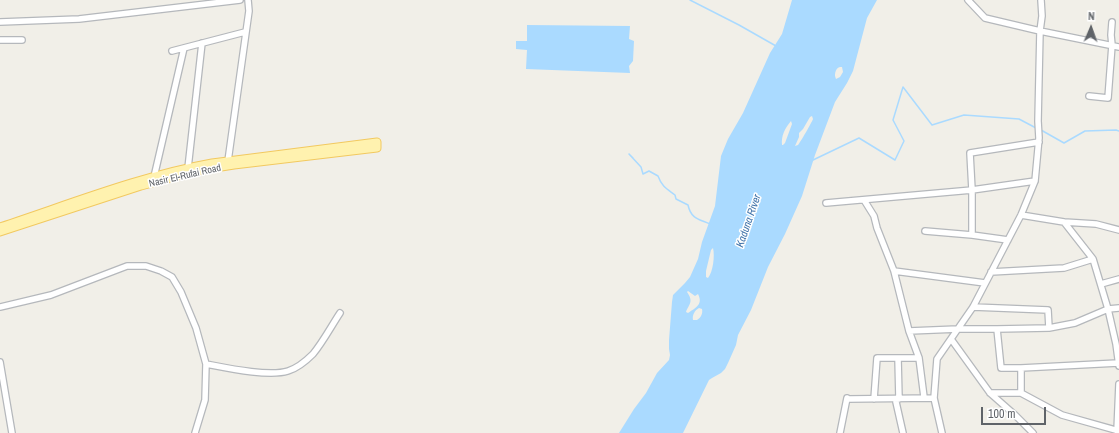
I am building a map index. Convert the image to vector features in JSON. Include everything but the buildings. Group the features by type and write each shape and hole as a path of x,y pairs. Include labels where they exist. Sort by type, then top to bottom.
{"main road":[{"path":"300,154 377,142 377,148"},
{"name":"Nasir El-Rufai Road","path":"0,232 154,176 228,161 300,154"},
{"name":"Nasir El-Rufai Road","path":"0,227 196,171 300,154"}],"street":[{"path":"0,22 79,19 240,0"},
{"path":"228,161 249,11 248,0"},
{"path":"968,0 985,18 1119,47"},
{"path":"942,433 934,398 937,359 973,307 1021,215 1035,181 1039,140 1038,121 1040,31 1042,16 1041,0"},
{"path":"1089,96 1108,98 1112,45 1112,22"},
{"path":"172,51 245,32"},
{"path":"0,40 22,40"},
{"path":"188,168 202,43"},
{"path":"154,176 184,48"},
{"path":"972,235 970,153 1039,140"},
{"path":"826,203 972,190 1035,181"},
{"path":"864,200 874,216 877,228 894,271 909,331 919,358 924,397"},
{"path":"1021,215 1064,222 1096,224 1119,230"},
{"path":"997,329 1001,368 1119,364 1117,344 1102,284 1093,259 1064,222"},
{"path":"925,230 1008,240"},
{"path":"991,272 1064,268 1093,259"},
{"path":"0,307 51,295 128,266 146,266 161,271 172,277 181,292 196,328 206,364 205,400 195,433"},
{"path":"894,271 985,283"},
{"path":"1102,284 1119,279"},
{"path":"973,307 1048,310 1049,328"},
{"path":"909,331 1049,328 1074,323 1108,309 1119,308"},
{"path":"206,364 255,372 276,373 300,366 313,353 340,312"},
{"path":"951,339 990,392 1033,433"},
{"path":"874,399 877,358 919,358"},
{"path":"898,358 898,400 903,433"},
{"path":"0,362 12,433"},
{"path":"1021,368 1021,392"},
{"path":"990,392 1021,392 1062,415 1109,431 1118,431 1119,384"},
{"path":"840,433 848,398 898,400 924,397 934,398"},
{"path":"1024,433 1025,425"}],"water":[{"name":"Kaduna River","path":"792,0 877,0 867,18 853,71 835,102 815,155 802,196 768,267 751,310 738,335 736,345 725,369 709,380 683,433 619,433 646,393 657,373 669,360 669,340 673,295 690,277 698,259 702,242 715,206 721,156 728,139 743,113 770,53 782,34","holes":["842,67 843,72 840,77 836,79 836,72","812,116 813,119 806,132 798,145 795,146 799,133","791,121 792,124 785,143 782,145 783,135","713,248 714,259 708,278 706,277 706,271 711,250","688,291 695,296 698,294 700,300 698,305 688,313 686,312 691,301 687,292","699,308 702,309 702,314 697,320 693,320 693,315"]},
{"path":"527,25 630,26 629,39 634,41 633,61 629,66 630,73 526,69 527,50 516,49 516,41 527,41"}],"waterway":[{"path":"690,0 776,46"},
{"path":"813,160 859,138 895,160 904,141 893,120 903,87 932,125 964,115 1019,119 1036,128"},
{"path":"1041,130 1064,143 1085,131 1119,131"},
{"path":"633,158 629,154 641,167 643,174 649,171 658,176 663,185 675,195 676,199 688,205 693,216 710,224"}]}
